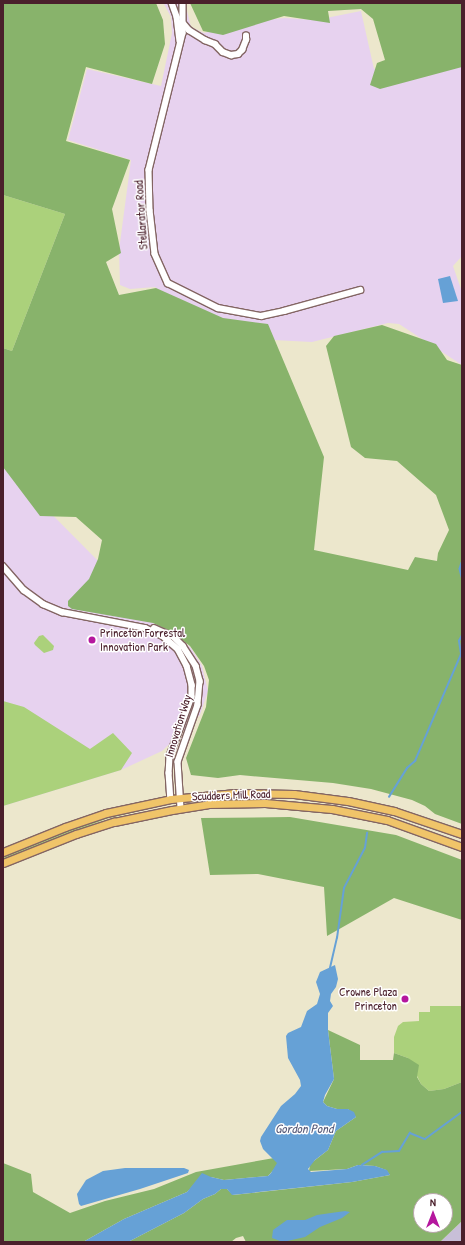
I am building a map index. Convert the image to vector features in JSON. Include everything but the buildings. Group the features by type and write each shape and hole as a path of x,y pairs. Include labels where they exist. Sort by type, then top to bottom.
{"main road":[{"name":"Scudders Mill Road","path":"3,852 65,827 106,813 171,799 216,794 254,792 294,794 324,798 394,811 462,834"},
{"name":"Scudders Mill Road","path":"3,863 76,834 114,822 208,804 265,803 332,809 387,820 462,847"}],"street":[{"name":"Stellarator Road","path":"181,3 184,24 149,170 150,210 155,254 168,283 218,308 260,316 284,311 360,290"},
{"name":"Stellarator Road","path":"173,4 172,7 180,41"},
{"path":"184,24 189,30 205,40 215,44 223,52 234,55 242,50 246,36"},
{"name":"Innovation Way","path":"3,566 24,590 54,610 68,614 149,627 174,637 188,652 196,666 200,681 198,705 178,762 181,808"},
{"name":"Innovation Way","path":"136,626 163,636 178,649 187,666 192,685 190,706 170,756 169,774 171,799"}],"shaded area":[{"path":"185,3 191,27 204,33 261,20 285,18 316,20 361,11 374,69 382,65 462,58 462,256 453,266 462,292 462,365 399,324 388,323 312,342 273,340 163,295 155,287 130,289 120,285 119,250 131,160 68,140 87,69 161,86 172,33 171,17 164,4"},
{"name":"Princeton Forrestal Innovation Park","path":"3,465 113,576 191,648 202,666 208,691 200,715 162,751 121,770 3,806"},
{"path":"462,1221 462,1242 440,1242 449,1233 453,1233 453,1230"}],"green space":[{"path":"3,3 156,3 163,20 165,44 152,84 86,67 66,141 130,160 112,209 121,253 106,262 119,295 156,288 223,318 268,324 324,457 314,550 408,570 415,557 437,561 438,553 449,530 436,495 397,461 365,458 351,447 326,346 334,336 382,325 436,344 447,360 462,365 462,824 435,814 425,806 412,800 371,789 333,783 240,775 218,778 191,775 186,758 206,707 209,680 204,666 190,646 172,632 153,623 72,609 68,606 68,601 89,579 98,559 102,540 76,517 40,516 3,467 3,348 12,351 65,214 3,195"},
{"path":"190,3 462,3 462,67 380,89 370,85 377,63 385,60 373,19 361,9 328,11 330,23 284,16 223,35 203,31"},
{"path":"3,195 65,214 12,351 3,348"},
{"path":"43,635 54,646 53,650 44,653 34,643 39,636"},
{"path":"3,701 24,707 90,749 113,733 132,753 121,770 3,806"},
{"path":"161,804 161,806 106,819 3,860 3,855 67,830 116,814"},
{"path":"290,817 396,835 462,860 462,920 394,898 327,936 324,887 258,874 210,875 201,818"},
{"path":"430,1006 462,1006 462,1082 444,1089 429,1091 421,1084 408,1058 394,1053 394,1037 398,1026 403,1022 419,1021 419,1012 430,1012"},
{"path":"328,1030 360,1045 360,1060 393,1060 394,1053 408,1058 419,1065 417,1077 421,1084 429,1091 444,1089 462,1082 462,1221 453,1230 453,1193 413,1193 413,1233 449,1233 440,1242 246,1242 243,1236 236,1238 231,1242 128,1242 184,1213 203,1199 215,1194 221,1189 227,1189 233,1195 352,1182 390,1175 386,1170 375,1166 358,1165 347,1169 309,1171 310,1164 328,1150 336,1131 356,1117 348,1109 337,1109 327,1106 323,1102 334,1079"},
{"path":"274,1158 278,1163 277,1166 268,1176 224,1180 211,1177 199,1179 187,1192 124,1219 83,1242 3,1242 3,1163 31,1174 33,1192 70,1213 105,1201 154,1189 196,1172"}],"water":[{"path":"450,276 458,301 443,303 438,279"},
{"name":"Gordon Pond","path":"335,965 338,979 336,987 331,994 330,1001 333,1006 328,1013 328,1030 334,1079 325,1095 323,1102 327,1106 337,1109 348,1109 354,1112 356,1117 336,1131 328,1150 315,1160 308,1169 311,1172 347,1169 358,1165 375,1166 387,1170 390,1175 352,1182 232,1195 227,1189 221,1189 215,1194 203,1199 184,1213 128,1242 83,1242 124,1219 187,1192 202,1173 224,1180 268,1176 271,1173 277,1163 263,1149 260,1141 261,1137 281,1106 295,1094 301,1086 300,1080 288,1058 286,1036 288,1033 301,1027 307,1011 317,1004 320,994 316,982 320,972"},
{"path":"125,1168 184,1168 189,1170 188,1173 140,1189 81,1206 79,1204 77,1194 86,1180 103,1171"},
{"path":"345,1211 350,1212 342,1218 320,1227 305,1237 283,1242 272,1238 273,1230 287,1220 305,1220 317,1215"}],"waterway":[{"path":"462,563 460,569 462,577"},
{"path":"389,797 407,768 415,761 461,654 459,641 462,635"},
{"path":"330,968 337,938 344,888 365,848 367,833"},
{"path":"362,1165 382,1152 399,1151 410,1133 425,1139 462,1112"}],"place":[{"name":"Princeton Forrestal Innovation Park","path":"92,640"},
{"name":"Crowne Plaza Princeton","path":"405,999"}]}
